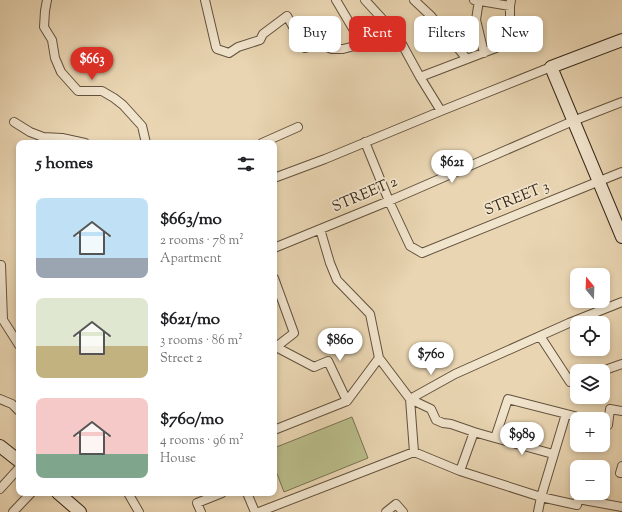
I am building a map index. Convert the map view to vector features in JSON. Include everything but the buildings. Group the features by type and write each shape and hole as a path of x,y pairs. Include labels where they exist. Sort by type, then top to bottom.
{"street":[{"path":"47,0 44,11 44,26 52,40 55,58 61,72 78,91 102,91 123,105 142,126 145,140"},
{"path":"205,0 216,47 217,49 229,53 238,47 260,40 263,34 287,16 305,48 319,44 332,49 349,47"},
{"path":"336,0 349,22"},
{"path":"365,0 380,16"},
{"path":"414,0 431,16 467,59"},
{"path":"484,53 476,20 477,0 510,3 510,16"},
{"path":"277,177 622,40"},
{"path":"406,51 441,111"},
{"path":"420,77 487,52"},
{"path":"551,67 622,237"},
{"name":"STREET 2","path":"277,247 389,201 573,121 622,102"},
{"path":"14,122 30,132 43,137 71,140"},
{"path":"269,140 298,127"},
{"path":"365,142 389,201"},
{"name":"STREET 3","path":"389,201 410,246 422,252 622,172"},
{"path":"320,229 330,263 337,280 370,314 378,358 410,400 431,409 436,420 443,423 451,424 553,454"},
{"path":"1,265 3,320 16,340"},
{"path":"277,286 294,333 277,346"},
{"path":"410,400 455,374 540,336 622,302"},
{"path":"540,336 570,382"},
{"path":"277,349 314,367 328,361 347,402"},
{"path":"277,429 347,402 378,358"},
{"path":"610,368 622,364"},
{"path":"0,399 12,404 16,408"},
{"path":"495,438 508,399 570,415"},
{"path":"410,400 414,452"},
{"path":"610,412 610,408 622,411"},
{"path":"538,512 540,497 566,414"},
{"path":"460,471 474,432"},
{"path":"2,452 16,459"},
{"path":"259,512 414,452 460,471 540,497 577,505 578,499 622,507"},
{"path":"622,466 620,473 622,473"},
{"path":"0,488 16,471"},
{"path":"13,512 28,496"},
{"path":"61,496 80,512"},
{"path":"130,496 139,512"},
{"path":"201,512 197,503 214,496"},
{"path":"248,496 255,512"},
{"path":"386,512 396,504 403,512"}],"green space":[{"path":"352,417 368,458 284,492 277,474 277,447"}]}
